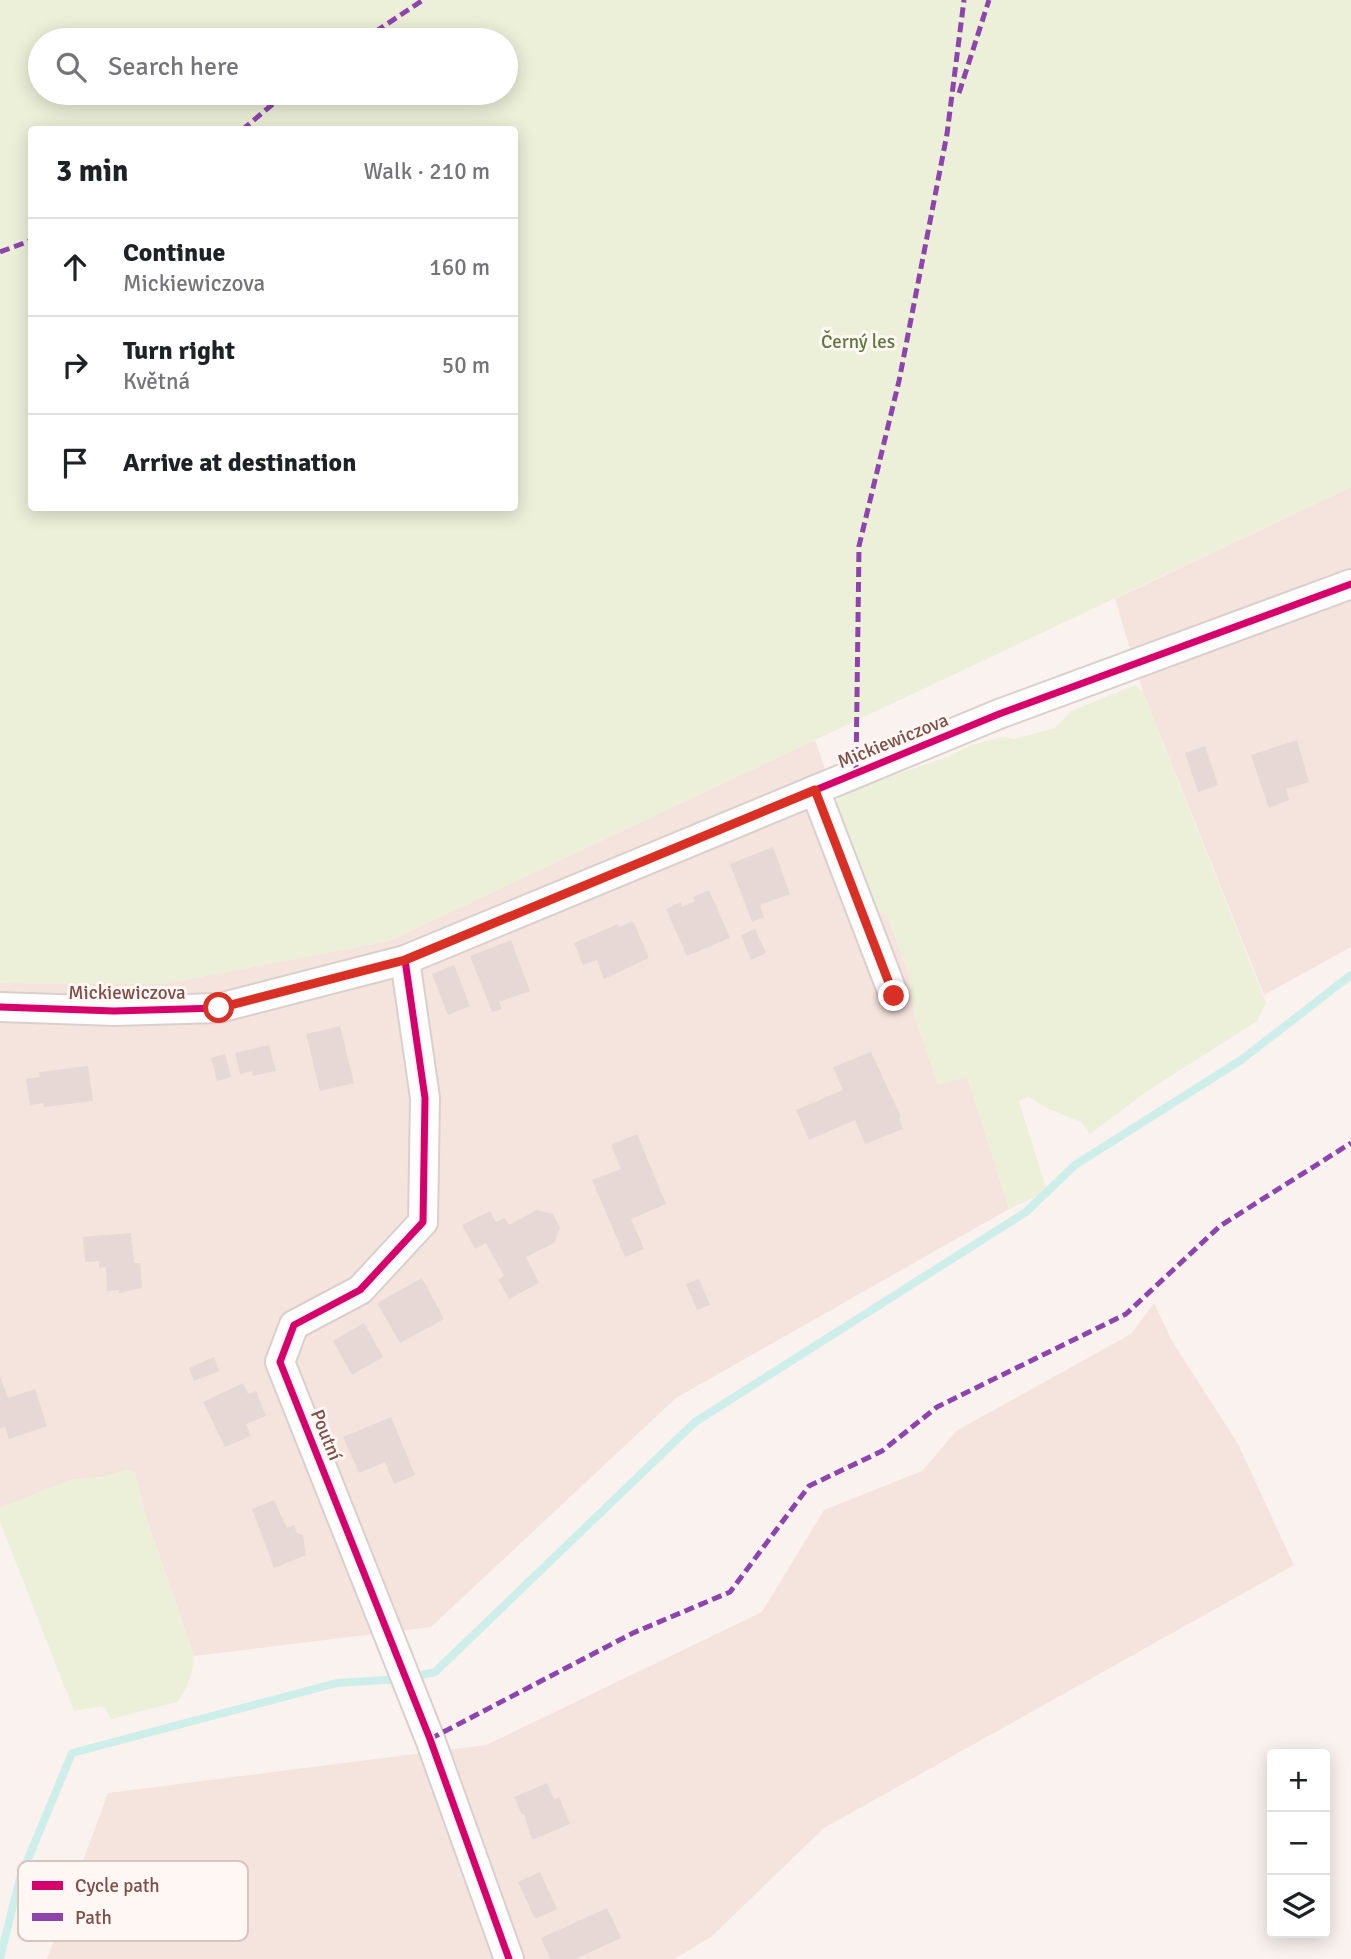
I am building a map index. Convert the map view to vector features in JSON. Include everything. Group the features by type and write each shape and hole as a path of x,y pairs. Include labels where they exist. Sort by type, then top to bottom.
{"street":[{"name":"Mickiewiczova","path":"0,1007 114,1011 219,1008 405,960 999,714 1351,584"},
{"path":"815,790 894,996"},
{"name":"Poutní","path":"405,960 425,1098 423,1222 360,1290 294,1325 280,1362 429,1739 509,1959"}],"shaded area":[{"path":"1351,487 1351,947 1264,995 1143,692 1115,599"},
{"path":"815,740 872,907 887,915 909,975 915,1018 938,1084 967,1076 1009,1209 676,1398 431,1627 194,1656 144,1511 135,1473 128,1470 103,1477 70,1480 0,1508 0,983 162,984 389,941"},
{"path":"1154,1303 1172,1341 1238,1444 1294,1565 824,1828 711,1937 674,1959 47,1959 54,1941 248,1941 248,1861 83,1861 108,1793 486,1745 762,1612 824,1510 922,1471 956,1431 1131,1334"}],"green space":[{"name":"Černý les","path":"0,0 1351,0 1351,487 389,941 162,984 0,983"},
{"path":"1135,685 1143,692 1266,1003 1257,1021 1149,1090 1090,1134 1081,1122 1028,1097 1019,1101 1047,1191 1009,1209 967,1077 938,1085 915,1018 909,975 887,915 872,907 836,804 842,793 950,756 969,746 1003,737 1014,739 1055,728 1071,711"},
{"path":"128,1470 135,1473 144,1511 194,1656 189,1680 177,1702 111,1719 102,1706 74,1711 0,1522 0,1508 70,1480 103,1477"}],"building":[{"path":"1297,740 1309,782 1286,789 1289,800 1269,808 1251,755"},
{"path":"1205,746 1218,785 1198,792 1185,753"},
{"path":"773,847 790,894 760,905 764,917 752,922 730,864"},
{"path":"709,890 730,938 687,956 666,909 681,902 682,907 695,901 693,897"},
{"path":"633,921 649,958 604,979 597,960 583,965 574,943 618,924 619,927"},
{"path":"755,929 766,953 751,960 741,935"},
{"path":"511,940 530,991 499,1002 502,1009 492,1012 470,956"},
{"path":"454,965 470,1006 448,1015 432,974"},
{"path":"340,1026 354,1083 320,1091 306,1034"},
{"path":"269,1045 276,1071 253,1076 252,1071 240,1074 235,1053"},
{"path":"871,1052 901,1117 899,1119 903,1129 865,1144 855,1120 809,1140 796,1110 843,1090 833,1067"},
{"path":"225,1054 231,1077 217,1081 211,1058"},
{"path":"88,1066 93,1101 44,1107 43,1103 30,1105 26,1079 40,1077 39,1072"},
{"path":"637,1134 666,1204 631,1219 644,1249 625,1257 592,1180 621,1169 611,1145"},
{"path":"537,1210 553,1214 560,1228 554,1243 526,1257 539,1283 509,1299 498,1279 504,1276 486,1243 475,1249 462,1225 490,1211 496,1222 505,1218 509,1225"},
{"path":"131,1233 134,1263 140,1263 142,1288 119,1293 119,1290 107,1291 106,1267 99,1268 99,1261 85,1262 83,1237"},
{"path":"422,1278 444,1319 400,1343 377,1303"},
{"path":"699,1279 710,1305 697,1310 686,1284"},
{"path":"364,1323 383,1357 352,1375 333,1341"},
{"path":"214,1357 219,1371 194,1381 189,1368"},
{"path":"0,1376 8,1398 35,1389 47,1426 9,1439 5,1427 0,1429"},
{"path":"243,1383 248,1394 256,1391 266,1416 246,1424 251,1436 225,1447 203,1402"},
{"path":"391,1417 415,1475 394,1484 385,1462 359,1473 343,1437"},
{"path":"274,1500 287,1528 294,1525 297,1533 303,1535 306,1555 274,1568 252,1509"},
{"path":"547,1783 554,1799 559,1797 570,1824 532,1840 524,1814 522,1815 514,1797"},
{"path":"540,1872 557,1909 535,1919 518,1882"},
{"path":"607,1908 621,1938 575,1959 550,1959 541,1938"}],"waterway":[{"path":"27,1861 72,1753 337,1683 403,1679 435,1672 695,1422 1026,1212 1075,1165 1241,1060 1351,975"},
{"path":"0,1958 18,1886"}],"marked path":[{"path":"381,28 423,0"},
{"path":"856,772 859,546 899,381 947,134 964,0"},
{"path":"959,93 989,0"},
{"path":"247,126 272,105"},
{"path":"0,252 28,242"},
{"path":"430,1739 633,1633 730,1592 809,1486 882,1451 937,1407 1126,1314 1220,1226 1351,1143"}],"cycle path":[{"path":"0,1007 114,1011 219,1008 405,960 999,714 1351,584"},
{"path":"405,960 425,1098 423,1222 360,1290 294,1325 280,1362 430,1739 509,1959"}],"route":[{"path":"219,1008 405,960 815,790 894,996"}]}
